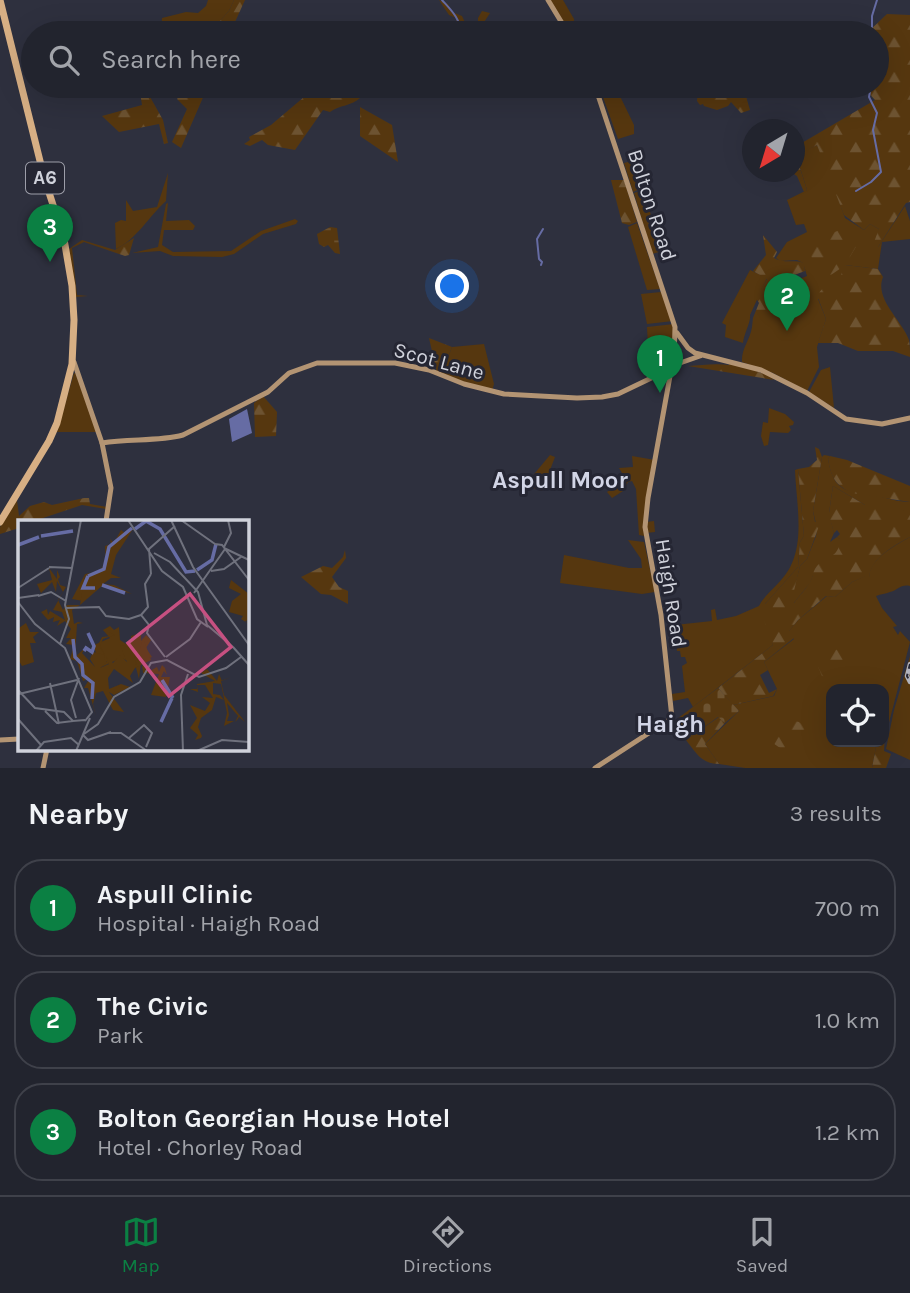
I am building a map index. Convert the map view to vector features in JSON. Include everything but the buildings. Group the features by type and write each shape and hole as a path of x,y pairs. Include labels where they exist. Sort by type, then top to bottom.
{"main road":[{"name":"A6","path":"0,0 21,87"},
{"path":"548,0 561,21"},
{"name":"A6","path":"0,522 54,431 74,370 73,299 64,239 44,177 24,98"},
{"name":"Bolton Road","path":"599,98 679,343 691,354"},
{"path":"668,376 679,343"},
{"path":"668,376 691,354 703,356 741,363 761,370 807,393 846,418 882,424 910,418"},
{"path":"674,360 680,363"},
{"name":"Scot Lane","path":"102,443 183,435 268,392 289,373 317,363 395,363 429,370 482,389 512,395 577,398 618,394 657,375 668,376"},
{"path":"74,370 102,443 111,488 107,520"},
{"name":"Haigh Road","path":"595,768 672,718 661,615 645,527 668,376"},
{"path":"0,740 18,739"},
{"path":"43,768 47,750"}],"green space":[{"path":"208,0 234,0 220,21 162,21 162,18 186,12 198,13"},
{"path":"234,0 245,0 235,21 220,21"},
{"path":"439,0 448,4 452,12 462,16 464,21 456,21"},
{"path":"549,0 563,0 574,19 562,21"},
{"path":"482,11 490,13 485,21 478,21"},
{"path":"887,14 910,15 910,202 906,203 878,247 874,242 879,229 870,224 864,230 844,215 817,145 805,151 805,141 875,100 873,98 889,98 889,21 880,21"},
{"path":"141,98 151,98 163,120 168,143 164,144 159,124 119,132 102,116 142,105"},
{"path":"203,98 181,148 172,142 187,109 177,99"},
{"path":"303,98 360,98 330,112 323,110 295,150 268,145 262,140 250,146 244,144 250,140 249,137 271,125"},
{"path":"603,98 621,98 634,125 634,134 618,139"},
{"path":"697,98 746,98 750,110 741,113 731,102 717,110 700,105"},
{"path":"360,107 392,125 398,162 360,136"},
{"path":"817,145 845,218 864,230 870,224 879,229 878,247 905,206 910,221 910,239 882,242 878,269 845,265 841,297 818,299 826,319 817,347 819,367 807,391 773,373 742,362 752,327 765,327 768,296 807,276 803,263 797,260 780,261 776,258 787,242 807,232 804,224 796,225 787,200 807,190 804,182 805,151"},
{"path":"636,160 642,167 639,181 642,188 633,192 624,163"},
{"path":"168,173 166,201 137,233 116,249 115,223 126,221 126,200 133,211 157,207"},
{"path":"611,180 624,180 637,222 629,225 622,223"},
{"path":"800,182 804,182 807,190 804,192"},
{"path":"643,190 657,234 655,237 659,252 652,254 634,193"},
{"path":"168,203 166,221 189,220 195,226 193,230 164,230 162,245 173,252 231,251 261,231 295,219 298,221 296,224 263,234 234,254 222,257 173,256 160,251 132,253 158,247"},
{"path":"637,223 660,289 647,290 628,227"},
{"path":"330,227 337,228 340,254 335,253 328,245 324,247 319,244 317,234"},
{"path":"845,228 860,240 845,265 878,269 883,277 881,285 885,301 909,340 910,357 893,351 858,351 838,343 818,343 826,319 817,295 823,288 840,296 837,288 844,266 828,277 820,268 813,267 809,242"},
{"path":"763,235 777,252 774,258 804,263 805,271 789,277 784,290 778,296 769,296 769,322 766,327 752,327 759,303 756,298 767,279 753,271 766,255"},
{"path":"134,238 129,255 125,256 84,242 72,248 77,295 88,296 75,297 69,249 82,240 115,250"},
{"path":"750,270 767,278 750,315 743,343 725,337 726,325 722,323"},
{"path":"661,292 673,321 647,324 641,294"},
{"path":"674,324 672,358 665,368 648,379 648,349 662,356 648,347 647,327"},
{"path":"429,338 452,347 441,375 437,373"},
{"path":"484,344 494,384 492,391 441,375 452,347"},
{"path":"730,362 768,375 774,380 688,366 729,365"},
{"path":"830,367 834,408 809,392 821,370"},
{"path":"74,373 76,374 97,432 57,432"},
{"path":"263,396 277,412 276,436 255,437 254,403"},
{"path":"769,408 785,414 794,422 789,426 791,430 788,433 770,432 768,445 764,446 761,436 763,422 768,423"},
{"path":"815,447 819,449 822,457 813,511 815,522 818,521 819,526 807,559 800,566 791,603 794,603 807,586 819,564 834,554 839,546 840,539 837,537 840,534 837,530 834,533 830,519 826,516 829,513 833,486 865,505 874,502 910,512 910,537 877,560 869,580 866,576 852,582 835,597 826,596 798,620 789,631 794,638 764,662 768,670 760,675 769,693 777,689 773,696 733,705 718,688 773,645 759,606 765,604 798,567 800,542 804,536 798,469 809,467 817,460"},
{"path":"550,455 555,457 542,491 525,485"},
{"path":"824,455 830,456 828,459 834,478 843,488 910,502 910,512 896,507 865,505 833,486 829,513 834,533 830,542 837,537 840,539 840,548 833,557 816,568 810,583 793,604 790,603 800,566 807,559 816,536 813,511"},
{"path":"632,456 655,460 646,522 654,521 655,532 646,533 644,536 639,535 636,489 632,481 612,498 607,492 625,478 619,468 633,467"},
{"path":"830,456 847,460 910,486 910,502 846,490 832,476 828,459"},
{"path":"798,469 804,536 800,542 798,567 765,604 773,645 693,707 688,698 673,701 672,694 685,692 682,666 687,663 685,657 681,657 680,651 677,651 675,625 712,621 711,610 715,609 717,620 736,616 759,606 789,569 798,541 795,470"},
{"path":"89,498 90,504 107,507 82,505 37,520 18,520 18,528 0,534 0,527 17,500 19,516 30,506 44,502 52,505"},
{"path":"910,537 910,586 876,596 897,626 893,627 898,635 900,631 910,642 889,722 889,684 826,684 826,747 876,747 872,768 745,768 719,764 705,744 739,711 733,705 774,696 777,689 764,662 794,639 788,632 798,620 827,596 835,597 852,582 867,575 869,578 873,565 890,549"},
{"path":"628,540 644,542 655,592 642,594 560,583 564,555 629,568 642,568 641,559"},
{"path":"345,550 346,558 332,577 339,587 348,591 348,604 331,595 321,594 301,577 323,566 332,568 343,557"},
{"path":"833,649 845,651 843,670 829,677 822,676 816,662 818,656"},
{"path":"910,656 910,760 886,749 889,747 894,710"},
{"path":"718,688 739,711 725,723 718,717 686,740 673,722"},
{"path":"719,717 725,723 705,744 719,764 713,764 696,753 686,740"},
{"path":"779,718 799,722 804,726 808,750 789,751 772,742 770,726"},
{"path":"876,747 884,747 884,751 891,754 886,768 872,768"}],"water":[{"path":"247,409 252,433 232,442 229,419"}],"waterway":[{"path":"442,0 458,21"},
{"path":"872,21 877,0"},
{"path":"856,191 881,172 873,130 877,113 870,98"},
{"path":"541,265 537,239 543,229"}],"railway":[{"path":"910,664 907,676 910,682"}],"place":[{"name":"Bolton Georgian House Hotel","path":"50,262"},
{"name":"The Civic","path":"787,331"},
{"name":"Aspull Clinic","path":"660,393"}],"district":[{"name":"Aspull Moor","path":"560,480"},
{"name":"Haigh","path":"670,724"}]}
